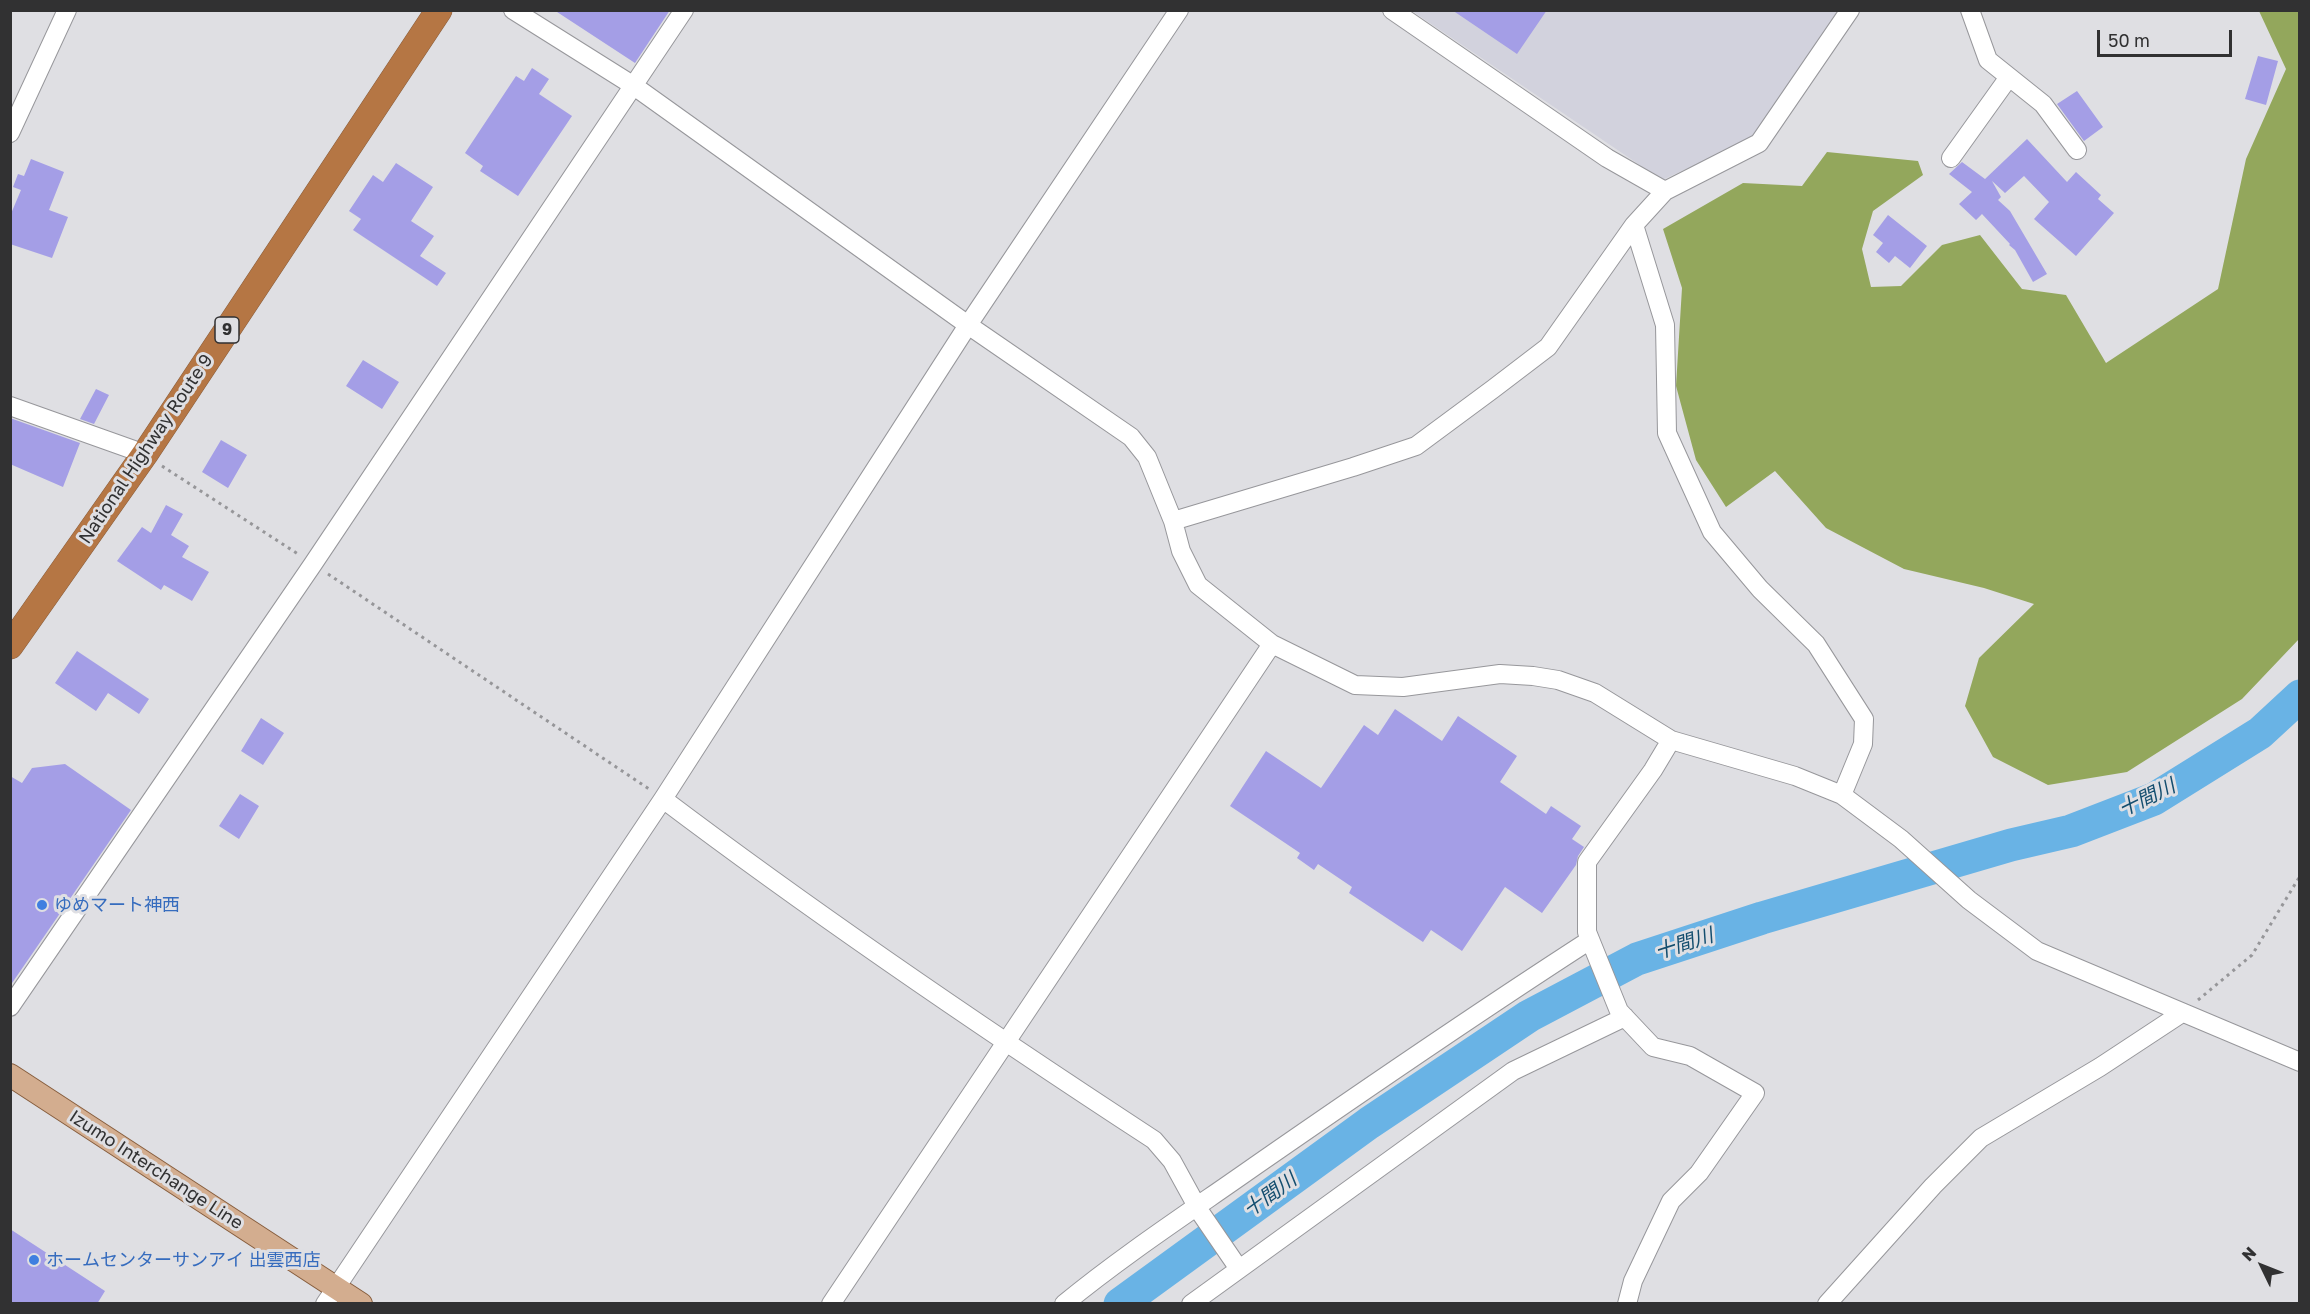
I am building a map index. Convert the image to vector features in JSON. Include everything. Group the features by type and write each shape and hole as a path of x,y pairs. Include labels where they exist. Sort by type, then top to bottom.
{"highway":[{"name":"National Highway Route 9","path":"10,646 145,454 439,10"}],"main road":[{"name":"Izumo Interchange Line","path":"10,1075 330,1295 361,1304"}],"street":[{"path":"10,133 67,10"},
{"path":"513,10 634,86 968,325 1131,437 1147,457 1173,521 1181,551 1198,585 1272,644 1355,685 1403,687 1500,674 1558,680 1595,693 1671,740 1795,776 1842,795 1901,839 1969,900 2037,951 2300,1062"},
{"path":"10,1007 313,564 684,10"},
{"path":"330,1295 663,799 968,325 1179,10"},
{"path":"1392,10 1607,158 1665,191"},
{"path":"1173,521 1416,446 1548,347 1634,225 1665,191 1758,143 1850,10"},
{"path":"1970,10 1988,60 2043,104 2077,150"},
{"path":"1951,158 2009,76"},
{"path":"1634,225 1665,325 1667,433 1712,532 1760,589 1816,644 1864,719 1863,744 1842,795"},
{"path":"10,406 145,454"},
{"path":"831,1304 1272,644"},
{"path":"1627,1304 1633,1281 1671,1201 1699,1173 1755,1093 1690,1056 1653,1047 1622,1014 1587,932 1587,862 1653,770 1671,740"},
{"path":"663,799 756,869 1006,1044 1154,1140 1172,1161 1198,1210 1236,1264"},
{"path":"1064,1304 1097,1277 1198,1210 1482,1010 1591,944"},
{"path":"1827,1304 1933,1186 1981,1138 2100,1067 2182,1013"},
{"path":"1191,1304 1236,1264 1513,1071 1622,1014"}],"path":[{"path":"145,454 663,799"},
{"path":"2182,1013 2252,956 2300,876"}],"shaded area":[{"path":"1412,11 1839,11 1753,138 1662,180"}],"green space":[{"path":"2259,11 2299,11 2299,639 2242,699 2127,772 2048,785 1993,757 1965,706 1979,658 2034,604 1984,588 1904,569 1826,528 1775,471 1726,507 1696,460 1676,386 1682,288 1663,229 1743,183 1802,186 1827,152 1918,161 1923,175 1873,211 1862,249 1871,287 1901,286 1942,245 1980,235 2022,289 2066,295 2106,363 2218,289 2246,159 2286,69"}],"building":[{"path":"554,10 670,10 635,63"},
{"path":"1452,10 1547,10 1517,54"},
{"path":"2258,56 2278,61 2266,105 2245,99"},
{"path":"532,68 549,79 539,94 572,116 518,196 480,171 483,166 465,153 516,76 524,81"},
{"path":"2077,91 2103,127 2084,141 2057,104"},
{"path":"2027,139 2067,182 2076,172 2101,195 2098,199 2114,213 2076,256 2034,219 2049,202 2024,176 2005,193 1992,181 2001,197 1998,200 2010,211 2047,274 2033,282 2015,250 1982,214 1976,220 1959,204 1972,192 1949,174 1962,162 1985,179"},
{"path":"31,159 64,172 49,210 68,217 52,258 10,244 10,216 21,190 13,187 18,174 24,176"},
{"path":"396,163 433,187 411,221 434,236 420,256 446,273 437,286 353,230 361,219 349,211 373,175 383,182"},
{"path":"1888,215 1927,246 1910,268 1895,256 1889,263 1876,252 1883,243 1873,235"},
{"path":"363,360 399,382 382,409 346,386"},
{"path":"96,389 109,395 94,424 80,419"},
{"path":"10,418 80,443 63,487 10,464"},
{"path":"221,440 247,455 228,488 202,472"},
{"path":"166,505 183,514 171,535 189,546 182,557 209,572 192,601 164,585 161,590 117,561 142,527 151,533"},
{"path":"77,651 149,699 139,714 108,693 96,711 55,683"},
{"path":"1395,709 1442,741 1458,716 1517,756 1500,782 1546,814 1551,806 1581,826 1572,839 1584,847 1578,856 1576,865 1542,913 1505,887 1462,951 1431,930 1423,942 1349,893 1352,887 1318,864 1314,870 1297,858 1300,853 1230,806 1266,751 1321,788 1364,725 1378,735"},
{"path":"261,718 284,733 263,765 241,751"},
{"name":"ゆめマート神西","path":"65,764 131,810 10,986 10,776 22,783 32,768"},
{"path":"240,794 259,806 239,839 219,826"},
{"name":"ホームセンターサンアイ 出雲西店","path":"10,1229 105,1291 97,1304 10,1304"}],"waterway":[{"name":"十間川","path":"1120,1304 1369,1123 1529,1016 1637,959 1762,918 2011,845 2071,831 2154,799 2260,733 2300,696"}],"place":[{"name":"ゆめマート神西","path":"42,905"},
{"name":"ホームセンターサンアイ 出雲西店","path":"34,1260"}]}
